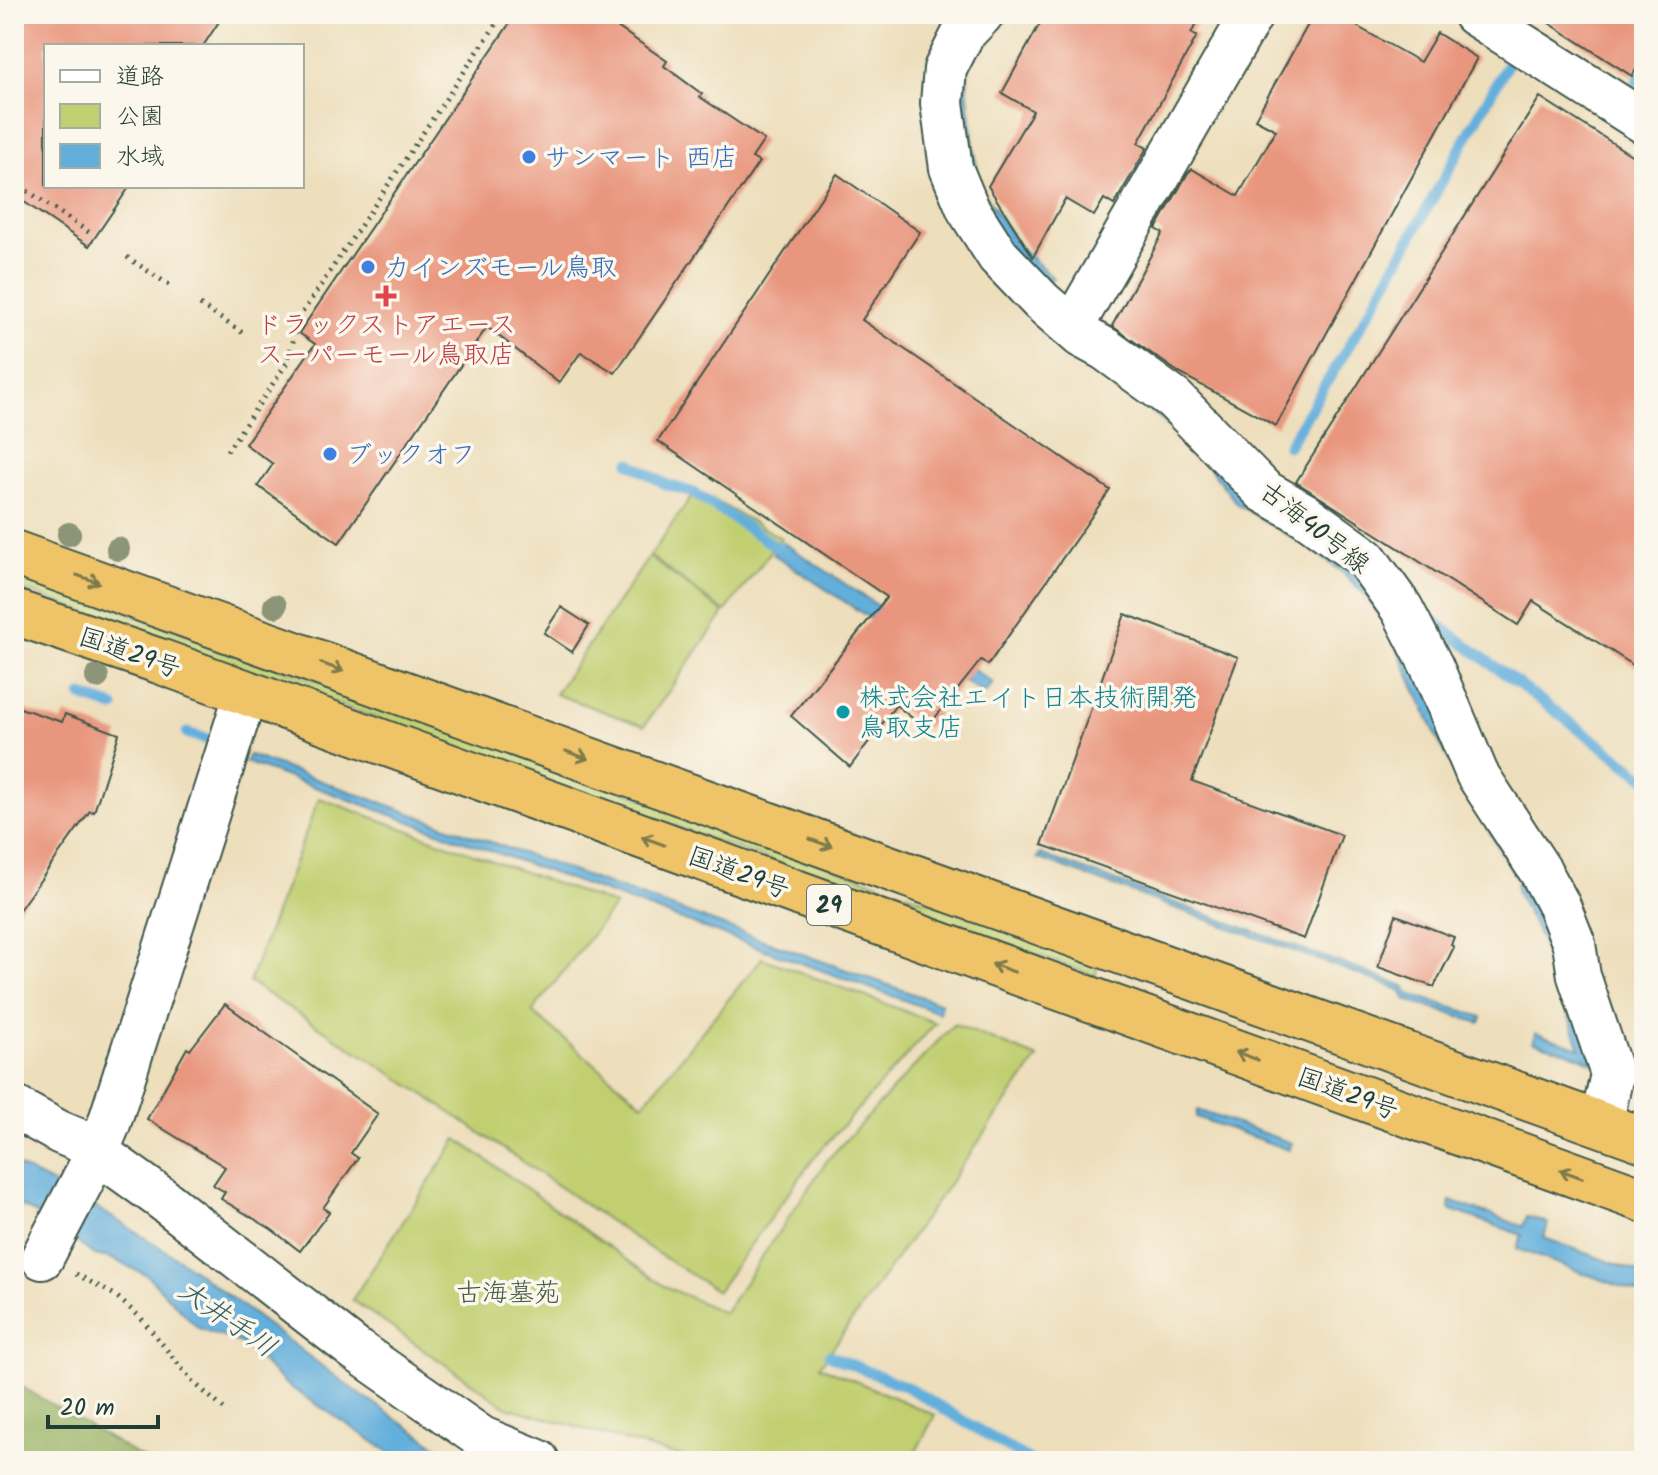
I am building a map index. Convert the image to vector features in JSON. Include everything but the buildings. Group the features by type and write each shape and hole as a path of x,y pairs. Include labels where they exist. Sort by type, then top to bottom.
{"highway":[{"name":"国道29号","path":"14,553 1644,1140"},
{"name":"国道29号","path":"14,612 246,693 1644,1200"}],"street":[{"name":"古海40号線","path":"982,14 963,34 945,69 942,103 951,168 968,209 998,256 1041,301 1072,327 1174,399 1264,491 1304,514 1366,559 1402,609 1432,667 1477,774 1541,872 1574,944 1579,976 1612,1074 1601,1125"},
{"path":"1072,327 1252,14"},
{"path":"1474,14 1644,122"},
{"path":"42,1258 109,1124 246,693"},
{"path":"14,1107 83,1142 161,1198 356,1350 482,1438 538,1461"}],"path":[{"path":"227,451 287,363 300,316 503,14"},
{"path":"14,182 90,233"},
{"path":"127,257 172,287"},
{"path":"200,305 246,335"},
{"path":"42,1258 115,1295 141,1318 192,1381 224,1409"}],"green space":[{"path":"696,490 781,538 725,612 650,556"},
{"path":"649,557 724,613 644,726 555,694"},
{"path":"14,572 1097,962 1096,976 564,787 14,586"},
{"path":"319,798 615,905 532,1012 643,1104 762,958 936,1023 817,1154 717,1291 417,1090 249,982"},
{"name":"古海墓苑","path":"954,1024 1038,1058 820,1366 935,1415 911,1461 696,1461 507,1407 352,1300 457,1139 664,1286 724,1313 828,1159"},
{"path":"14,1380 19,1385 147,1461 14,1461"}],"water":[{"path":"993,14 1014,14 987,39 968,66 967,88 979,186 1018,245 1053,278 1039,286 983,218 968,192 960,165 955,125 955,69 965,45"},
{"path":"1097,355 1335,555 1378,598 1537,895 1603,1067 1533,1042 1535,1033 1580,1048 1540,937 1516,890 1517,880 1441,746 1388,628 1364,594 1315,552 1237,504 1202,458 1160,418 1131,396 1088,371"},
{"path":"784,543 993,683 984,694 773,554 775,548"},
{"path":"249,755 941,1004 939,1013 245,762"},
{"path":"1040,854 1404,986 1409,994 1482,1017 1480,1023 1406,1000 1401,990 1037,858"},
{"path":"1197,1110 1292,1143 1289,1150 1196,1117"},
{"name":"大井手川","path":"14,1164 88,1202 182,1261 358,1393 459,1461 403,1461 287,1385 241,1343 198,1328 147,1275 110,1258 94,1255 49,1221 14,1202"},
{"path":"1450,1201 1523,1226 1527,1216 1548,1223 1544,1238 1644,1274 1644,1295 1517,1249 1522,1235 1449,1209"}],"waterway":[{"path":"1288,446 1371,309 1507,65"},
{"path":"1637,82 1644,71"},
{"path":"630,463 665,484 694,493 787,554"},
{"path":"1420,611 1644,777"},
{"path":"82,696 114,707"},
{"path":"187,733 210,740"},
{"path":"1626,1067 1644,1073"},
{"path":"829,1355 909,1388 1030,1461"}],"place":[{"name":"サンマート 西店","path":"529,157"},
{"name":"カインズモール鳥取","path":"368,267"},
{"name":"ドラックストアエース スーパーモール鳥取店","path":"386,296"},
{"name":"ブックオフ","path":"330,454"},
{"name":"株式会社エイト日本技術開発 鳥取支店","path":"843,712"}]}
